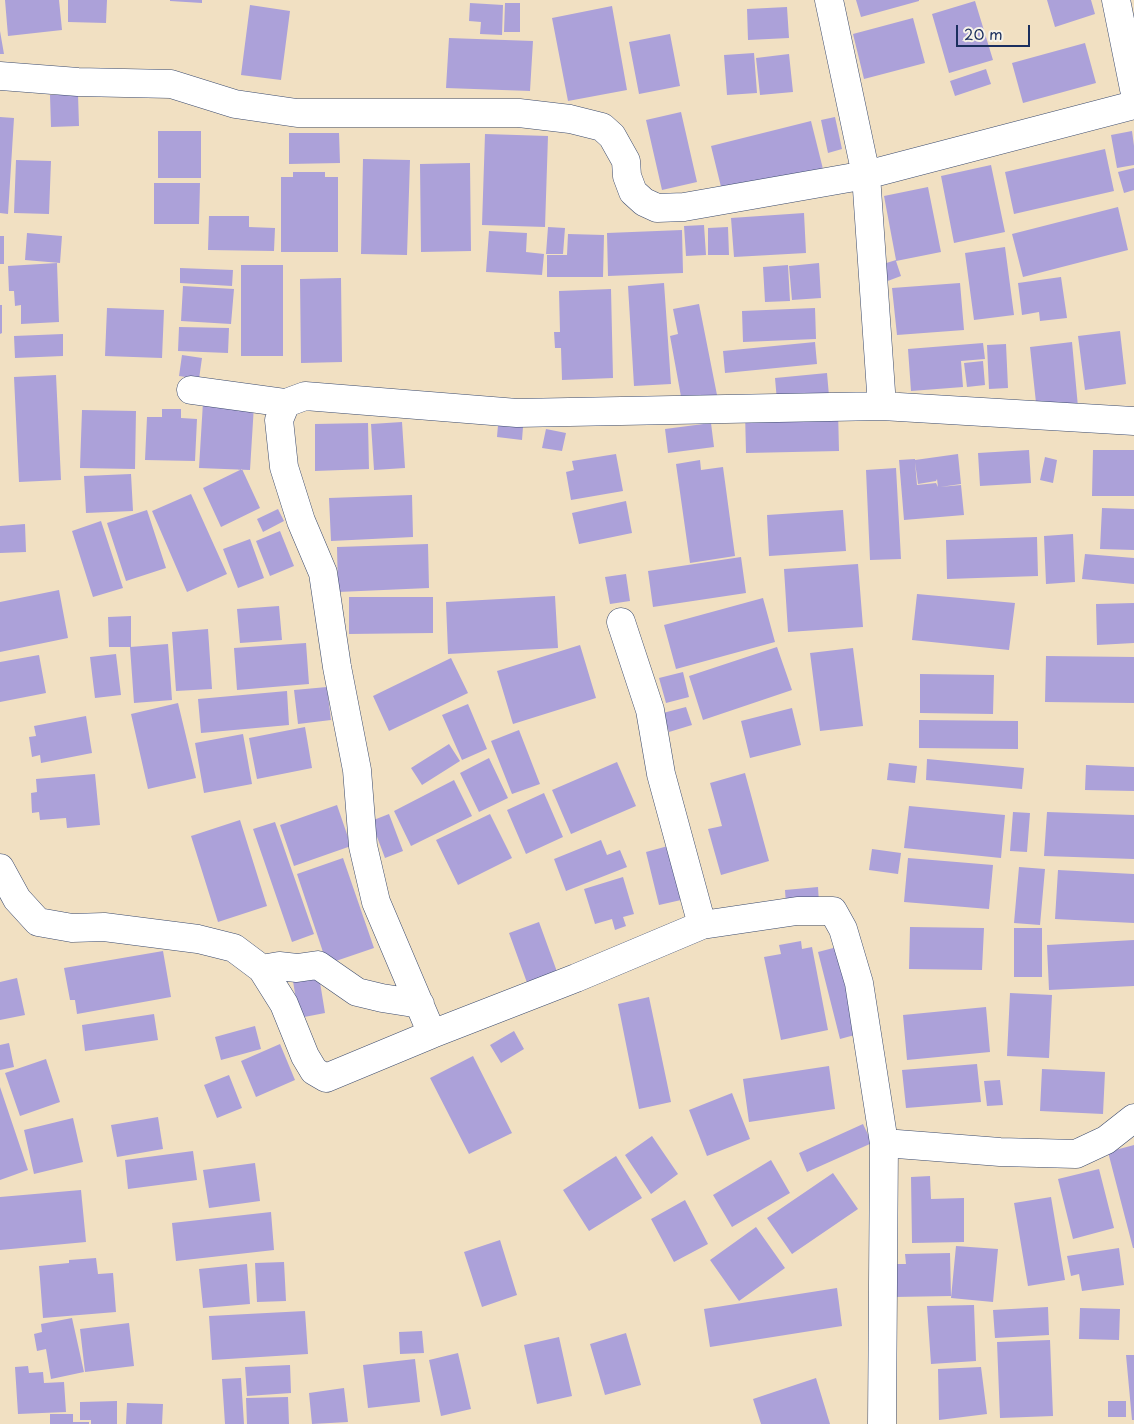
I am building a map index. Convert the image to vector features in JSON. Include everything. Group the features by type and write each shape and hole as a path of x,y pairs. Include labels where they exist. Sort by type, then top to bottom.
{"street":[{"path":"829,0 866,175 882,406"},
{"path":"1116,0 1134,89"},
{"path":"0,76 78,82 171,84 235,104 297,113 519,113 570,119 602,127 612,136 626,161 627,176 633,192 644,202 657,208 684,207 866,175 1134,104"},
{"path":"191,390 286,403 305,396 517,413 882,406 1134,421"},
{"path":"286,403 279,420 284,467 301,520 323,573 337,667 357,770 363,846 376,902 432,1034"},
{"path":"621,622 650,710 661,774 702,925"},
{"path":"0,868 17,899 38,922 72,928 104,927 198,939 234,948 262,969 284,1004 305,1056 314,1071 326,1078 576,978 702,925 797,911 833,911 843,929 860,983 884,1143 882,1424"},
{"path":"262,969 279,966 297,968 318,965 357,992 420,1004"},
{"path":"884,1143 1000,1152 1076,1154 1106,1140 1134,1118"}],"building":[{"path":"5,0 59,0 62,30 8,36"},
{"path":"68,0 107,0 106,23 68,22"},
{"path":"202,0 202,3 170,1"},
{"path":"856,0 919,0 919,1 861,17"},
{"path":"1047,0 1091,0 1095,14 1055,27"},
{"path":"975,1 993,60 949,73 932,14"},
{"path":"470,3 503,5 502,35 480,34 481,22 469,21"},
{"path":"505,3 520,3 520,32 504,32"},
{"path":"250,5 290,11 281,80 241,75"},
{"path":"612,6 627,90 568,101 552,18"},
{"path":"787,7 789,38 748,40 747,9"},
{"path":"913,18 925,63 864,79 853,34"},
{"path":"0,31 4,54 0,54"},
{"path":"670,34 680,86 639,94 629,42"},
{"path":"449,38 533,41 530,91 446,88"},
{"path":"1085,43 1096,83 1023,103 1012,63"},
{"path":"754,53 757,93 727,95 724,55"},
{"path":"789,54 793,92 760,95 756,58"},
{"path":"986,69 991,84 955,96 950,81"},
{"path":"78,94 79,126 51,127 50,95"},
{"path":"681,112 697,182 662,190 646,120"},
{"path":"0,117 14,118 8,214 0,213"},
{"path":"835,117 842,149 828,153 821,120"},
{"path":"811,121 823,169 723,195 711,146"},
{"path":"158,131 201,131 201,178 158,178"},
{"path":"1132,131 1134,165 1117,168 1111,135"},
{"path":"289,133 339,133 340,163 289,164"},
{"path":"485,134 548,136 545,227 482,225"},
{"path":"1105,149 1114,191 1014,214 1005,172"},
{"path":"363,159 410,160 407,255 361,254"},
{"path":"16,160 51,161 49,214 14,213"},
{"path":"470,163 471,251 421,252 420,164"},
{"path":"991,165 1005,232 954,243 941,176"},
{"path":"1134,168 1134,190 1124,193 1118,172"},
{"path":"293,172 325,172 325,177 338,177 338,252 281,252 281,177 293,177"},
{"path":"154,183 200,183 199,224 154,224"},
{"path":"928,187 941,252 896,261 901,276 885,282 880,265 896,260 884,196"},
{"path":"1118,207 1128,250 1023,277 1012,234"},
{"path":"804,213 806,253 734,257 731,218"},
{"path":"209,216 249,216 249,227 275,228 274,251 208,250"},
{"path":"704,225 706,255 686,256 684,226"},
{"path":"548,227 565,228 563,254 546,254"},
{"path":"728,227 729,255 708,255 708,228"},
{"path":"682,230 683,273 608,276 607,233"},
{"path":"489,231 527,233 526,252 544,254 542,275 486,272"},
{"path":"27,233 62,236 60,263 25,260"},
{"path":"568,234 604,235 603,277 547,277 547,255 567,255"},
{"path":"0,236 4,236 4,264 0,264"},
{"path":"1005,247 1014,315 974,320 965,253"},
{"path":"57,263 59,322 21,324 21,305 15,306 14,291 9,291 8,266"},
{"path":"819,263 821,298 792,300 789,266"},
{"path":"241,265 283,265 283,356 241,356"},
{"path":"788,265 790,301 765,302 763,267"},
{"path":"180,268 233,270 232,286 180,283"},
{"path":"1061,277 1067,318 1040,321 1039,312 1022,315 1018,283"},
{"path":"341,278 342,362 301,363 300,279"},
{"path":"664,283 671,384 634,386 628,286"},
{"path":"960,283 964,330 897,335 892,288"},
{"path":"183,286 234,289 231,324 181,321"},
{"path":"611,289 613,378 562,380 561,348 555,348 554,332 560,332 559,291"},
{"path":"699,304 717,395 682,402 670,336 678,334 673,309"},
{"path":"0,305 2,305 2,333 0,334"},
{"path":"107,308 164,310 162,358 105,356"},
{"path":"815,308 816,339 743,342 742,311"},
{"path":"179,327 229,328 228,353 178,351"},
{"path":"1120,331 1126,384 1085,390 1078,336"},
{"path":"63,334 63,356 15,358 14,336"},
{"path":"815,342 817,364 725,373 723,351"},
{"path":"1072,342 1078,407 1037,412 1030,347"},
{"path":"983,343 985,359 961,361 963,387 911,391 908,349"},
{"path":"1006,344 1008,388 989,389 987,345"},
{"path":"182,355 202,358 199,379 179,376"},
{"path":"983,361 985,385 967,387 964,363"},
{"path":"827,373 829,396 777,401 775,378"},
{"path":"56,375 61,480 19,482 14,377"},
{"path":"203,402 254,405 250,470 199,468"},
{"path":"162,409 181,409 181,418 197,419 195,461 145,460 147,417 162,417"},
{"path":"82,410 136,411 135,469 80,468"},
{"path":"838,410 839,451 746,453 745,412"},
{"path":"402,422 405,468 374,470 371,424"},
{"path":"368,423 369,469 315,471 315,424"},
{"path":"711,423 714,447 668,453 665,429"},
{"path":"498,425 523,427 522,440 497,437"},
{"path":"546,429 566,433 562,451 542,448"},
{"path":"1029,450 1031,483 980,486 978,453"},
{"path":"1093,450 1134,450 1134,496 1092,496"},
{"path":"616,454 623,491 571,500 566,472 574,470 572,461"},
{"path":"958,454 961,484 940,487 961,485 964,515 904,520 899,460 915,460","holes":["915,462 918,484 936,481 937,479 938,487 936,483 917,485"]},
{"path":"1045,457 1057,460 1053,483 1040,480"},
{"path":"700,460 701,470 723,467 735,556 690,563 676,464"},
{"path":"896,468 901,559 870,560 866,470"},
{"path":"242,469 260,508 221,527 203,488"},
{"path":"131,474 133,511 86,513 84,476"},
{"path":"191,494 227,574 187,592 152,511"},
{"path":"412,495 413,537 331,541 329,498"},
{"path":"626,501 632,533 579,544 572,513"},
{"path":"1102,508 1134,509 1134,550 1100,549"},
{"path":"278,509 284,521 263,532 257,519"},
{"path":"147,510 166,568 126,581 107,523"},
{"path":"843,510 846,551 769,556 767,515"},
{"path":"101,521 123,588 93,597 72,531"},
{"path":"25,524 26,552 0,553 0,526"},
{"path":"280,531 294,566 270,576 256,541"},
{"path":"1073,534 1075,582 1046,584 1044,536"},
{"path":"1037,537 1038,576 947,579 946,540"},
{"path":"250,539 264,578 238,588 223,549"},
{"path":"428,544 429,588 338,592 337,547"},
{"path":"1085,554 1134,558 1134,584 1082,579"},
{"path":"741,557 746,593 653,607 648,571"},
{"path":"858,564 863,627 788,632 784,569"},
{"path":"626,574 630,601 610,604 605,577"},
{"path":"59,590 68,638 0,652 0,602"},
{"path":"917,594 1015,603 1009,650 912,640"},
{"path":"555,596 558,648 448,654 446,602"},
{"path":"349,597 433,597 433,633 349,634"},
{"path":"763,598 775,642 676,669 664,625"},
{"path":"1134,603 1134,643 1097,645 1096,604"},
{"path":"279,606 282,640 240,643 237,609"},
{"path":"131,616 131,647 109,647 108,617"},
{"path":"208,629 212,689 176,691 172,632"},
{"path":"306,643 309,684 237,690 234,648"},
{"path":"168,644 172,700 134,703 130,647"},
{"path":"580,645 596,698 513,724 497,671"},
{"path":"777,647 792,690 703,720 689,676"},
{"path":"853,648 863,726 820,731 810,653"},
{"path":"116,654 121,695 95,698 90,657"},
{"path":"39,655 46,693 0,702 0,662"},
{"path":"1046,656 1134,657 1134,703 1045,702"},
{"path":"451,658 468,693 389,731 373,696"},
{"path":"683,672 689,697 666,703 659,678"},
{"path":"920,674 994,675 993,714 920,713"},
{"path":"327,687 331,720 298,724 294,690"},
{"path":"287,691 289,725 201,733 198,699"},
{"path":"178,703 196,778 148,789 131,714"},
{"path":"468,704 487,749 462,760 442,715"},
{"path":"686,707 692,725 669,732 663,713"},
{"path":"792,708 801,745 750,758 741,721"},
{"path":"86,716 92,753 41,763 40,755 32,757 29,737 36,736 34,726"},
{"path":"919,720 1018,721 1018,749 919,748"},
{"path":"305,727 312,768 257,779 249,738"},
{"path":"519,730 540,784 512,794 491,741"},
{"path":"243,734 252,784 204,793 195,743"},
{"path":"449,744 460,761 422,785 411,768"},
{"path":"489,758 508,798 479,812 460,773"},
{"path":"927,759 1024,768 1022,789 926,780"},
{"path":"617,762 636,806 571,834 552,790"},
{"path":"889,763 917,766 915,783 887,780"},
{"path":"1086,765 1134,767 1134,791 1085,790"},
{"path":"745,773 769,861 721,875 708,829 722,826 710,783"},
{"path":"95,774 100,825 67,828 66,818 40,820 39,812 32,813 31,793 37,792 36,779"},
{"path":"454,780 472,816 411,846 394,811"},
{"path":"544,793 563,837 526,854 507,810"},
{"path":"337,805 351,846 294,866 280,825"},
{"path":"909,806 1005,815 1001,858 904,848"},
{"path":"1013,812 1030,813 1027,852 1010,851"},
{"path":"1047,812 1134,815 1134,859 1044,856"},
{"path":"389,814 403,851 385,858 371,821"},
{"path":"490,814 512,858 458,885 436,840"},
{"path":"240,820 267,906 218,922 191,836"},
{"path":"275,822 314,934 292,942 253,829"},
{"path":"601,840 607,855 620,850 627,867 566,891 554,859"},
{"path":"668,846 681,900 659,905 646,852"},
{"path":"872,849 901,853 898,874 869,870"},
{"path":"343,858 374,948 327,964 297,874"},
{"path":"908,858 993,865 989,909 904,902"},
{"path":"1019,867 1045,869 1040,925 1014,923"},
{"path":"1058,870 1134,874 1134,923 1055,919"},
{"path":"623,877 634,914 623,917 626,926 615,930 612,919 595,924 584,889"},
{"path":"818,887 819,903 786,905 785,890"},
{"path":"539,922 560,980 530,991 509,933"},
{"path":"910,927 984,928 982,970 909,969"},
{"path":"1014,928 1042,928 1042,977 1014,977"},
{"path":"1134,940 1134,986 1049,990 1047,945"},
{"path":"801,941 802,949 812,947 828,1030 781,1040 764,957 781,954 779,945"},
{"path":"841,946 862,1033 840,1039 818,952"},
{"path":"163,951 171,997 77,1014 75,1000 70,1000 64,968"},
{"path":"318,970 325,1013 299,1018 292,975"},
{"path":"17,978 25,1015 0,1020 0,982"},
{"path":"1010,993 1052,995 1049,1058 1007,1056"},
{"path":"649,997 671,1102 639,1109 618,1004"},
{"path":"986,1007 990,1052 907,1060 903,1015"},
{"path":"154,1014 158,1040 85,1051 82,1025"},
{"path":"255,1026 261,1049 221,1060 215,1037"},
{"path":"514,1031 524,1049 501,1063 490,1045"},
{"path":"9,1043 14,1067 0,1070 0,1045"},
{"path":"280,1044 295,1080 256,1097 241,1061"},
{"path":"473,1056 512,1133 469,1154 430,1078"},
{"path":"46,1059 60,1102 20,1116 5,1073"},
{"path":"977,1064 981,1102 906,1108 902,1070"},
{"path":"829,1066 835,1109 749,1122 743,1079"},
{"path":"1042,1069 1105,1072 1103,1114 1040,1111"},
{"path":"229,1075 242,1108 217,1118 204,1085"},
{"path":"1000,1080 1003,1105 987,1106 984,1081"},
{"path":"0,1087 28,1170 0,1180"},
{"path":"732,1093 750,1139 707,1156 689,1110"},
{"path":"158,1117 163,1149 117,1157 111,1125"},
{"path":"73,1118 83,1162 34,1174 24,1130"},
{"path":"863,1124 872,1143 807,1172 799,1153"},
{"path":"652,1136 678,1174 651,1194 625,1155"},
{"path":"1134,1145 1134,1248 1133,1248 1108,1152"},
{"path":"193,1151 197,1180 128,1189 125,1160"},
{"path":"616,1156 642,1198 589,1231 563,1190"},
{"path":"771,1160 790,1193 732,1227 713,1195"},
{"path":"255,1163 260,1201 209,1208 203,1170"},
{"path":"1099,1169 1114,1228 1073,1239 1058,1179"},
{"path":"833,1173 858,1209 792,1254 767,1218"},
{"path":"930,1176 931,1199 964,1198 964,1242 912,1243 911,1177"},
{"path":"81,1190 86,1242 0,1250 0,1197"},
{"path":"1051,1197 1065,1280 1028,1286 1014,1203"},
{"path":"685,1200 708,1244 674,1262 651,1219"},
{"path":"271,1212 274,1250 176,1261 172,1223"},
{"path":"756,1227 785,1268 739,1301 710,1260"},
{"path":"500,1240 517,1295 482,1307 464,1252"},
{"path":"956,1246 998,1249 993,1302 951,1298"},
{"path":"1119,1248 1124,1285 1082,1291 1079,1274 1071,1276 1067,1256"},
{"path":"950,1253 951,1296 894,1297 894,1264 906,1264 905,1254"},
{"path":"96,1258 98,1274 113,1273 116,1312 43,1318 39,1266 69,1263 69,1260"},
{"path":"284,1262 286,1301 257,1302 255,1263"},
{"path":"247,1264 250,1304 203,1308 199,1269"},
{"path":"837,1288 842,1326 710,1347 704,1309"},
{"path":"974,1305 976,1361 931,1364 927,1306"},
{"path":"1048,1307 1049,1335 995,1338 993,1310"},
{"path":"1080,1308 1120,1309 1119,1340 1079,1339"},
{"path":"305,1311 308,1354 212,1360 209,1316"},
{"path":"72,1318 84,1372 51,1379 46,1349 37,1351 34,1334 42,1332 41,1324"},
{"path":"129,1323 134,1366 85,1372 80,1329"},
{"path":"422,1331 424,1353 400,1354 399,1332"},
{"path":"626,1333 641,1385 605,1395 590,1344"},
{"path":"559,1337 572,1396 537,1404 524,1345"},
{"path":"1050,1340 1053,1416 1000,1418 997,1342"},
{"path":"458,1353 471,1409 441,1416 429,1360"},
{"path":"1126,1355 1134,1355 1134,1420 1132,1420"},
{"path":"415,1359 420,1402 368,1408 363,1365"},
{"path":"290,1365 291,1393 247,1396 245,1367"},
{"path":"28,1366 29,1373 43,1372 44,1383 64,1382 66,1412 18,1414 15,1367"},
{"path":"981,1367 987,1414 939,1420 938,1369"},
{"path":"241,1378 244,1424 225,1424 222,1379"},
{"path":"816,1378 830,1424 761,1424 753,1399"},
{"path":"344,1388 348,1422 312,1424 309,1393"},
{"path":"288,1397 289,1424 247,1424 246,1398"},
{"path":"117,1401 117,1424 91,1424 91,1420 80,1420 80,1402"},
{"path":"1108,1401 1126,1401 1126,1417 1108,1417"},
{"path":"127,1403 163,1404 162,1424 126,1424"},
{"path":"50,1414 73,1414 73,1422 89,1422 89,1424 50,1424"}]}
